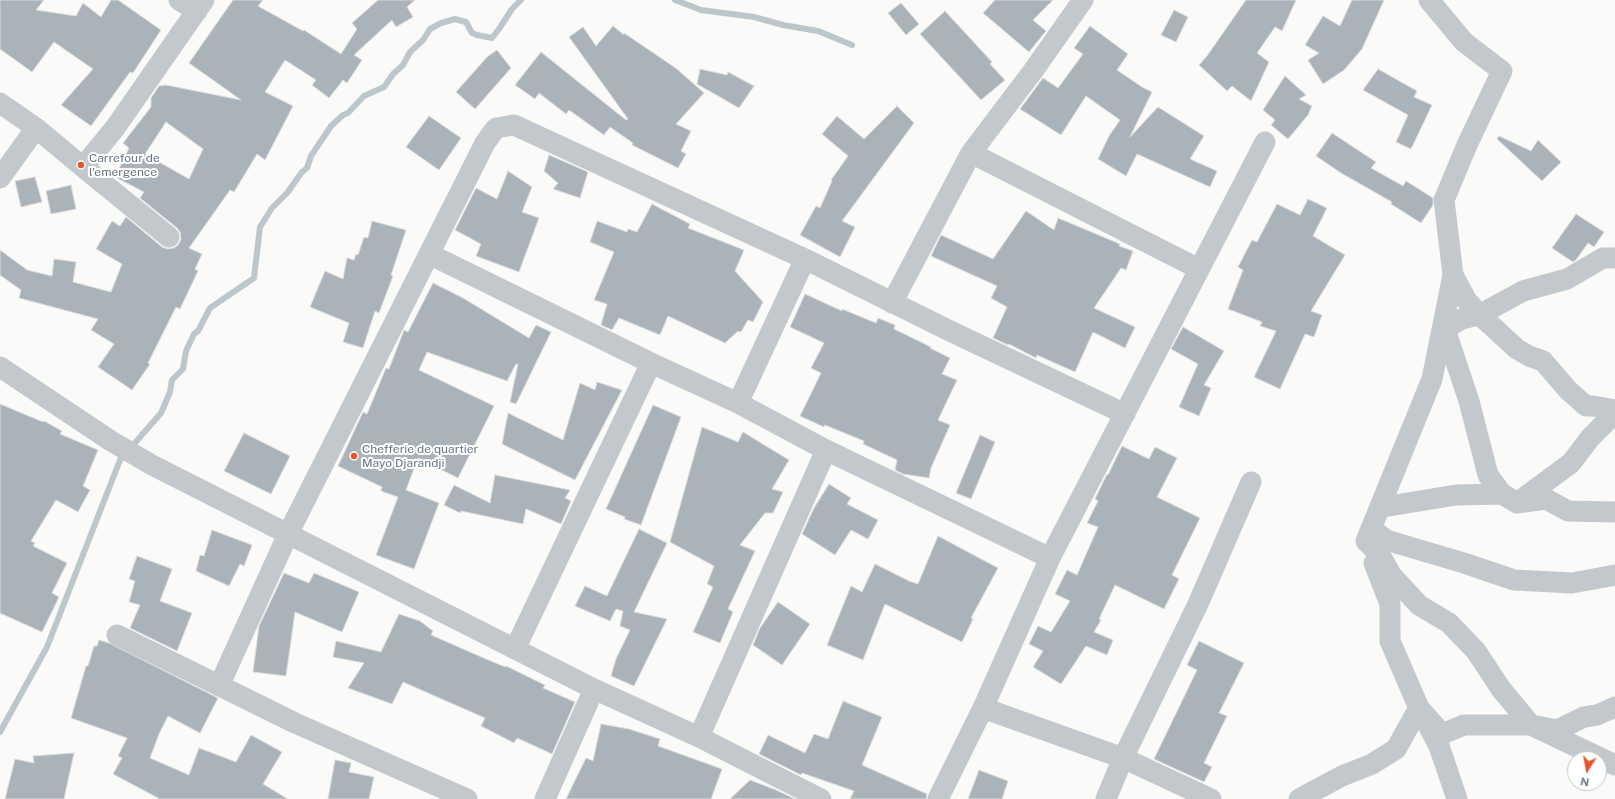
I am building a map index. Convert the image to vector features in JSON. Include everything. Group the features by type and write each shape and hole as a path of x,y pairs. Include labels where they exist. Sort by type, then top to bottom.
{"street":[{"path":"83,167 115,128 200,6 180,0"},
{"path":"892,303 971,153 1034,71 1083,0"},
{"path":"1429,0 1464,42 1502,71 1467,145 1444,200 1453,275 1432,379 1374,529 1374,566 1390,604 1390,641 1419,708 1438,746 1457,799"},
{"path":"0,103 36,128 169,237"},
{"path":"220,686 288,534 485,143 496,128 514,125 804,259 892,303 1124,414"},
{"path":"0,178 36,128"},
{"path":"938,799 984,708 1050,558 1265,142"},
{"path":"971,153 1199,269"},
{"path":"429,254 651,363 738,402 826,450 1050,558"},
{"path":"1517,503 1501,493 1488,475 1469,401 1445,329 1462,319 1481,314 1524,290 1567,279 1603,258 1615,258"},
{"path":"738,402 804,259"},
{"path":"1453,275 1467,301 1517,349 1529,356 1543,361 1573,395 1586,406 1589,406 1595,413 1613,418"},
{"path":"515,649 651,363"},
{"path":"0,367 112,441 152,465 594,690 699,737 821,799"},
{"path":"1517,503 1571,463 1590,438 1613,418"},
{"path":"699,737 826,450"},
{"path":"1106,799 1123,758 1198,604 1251,482"},
{"path":"1615,512 1568,511 1546,499 1517,503 1502,494 1456,494 1383,507 1374,529 1380,555 1392,576 1419,605 1449,623 1476,651 1501,690 1531,725 1615,766"},
{"path":"1374,529 1386,540 1464,562 1514,580 1572,582 1615,575"},
{"path":"117,635 295,723 467,799"},
{"path":"546,799 594,690"},
{"path":"1419,708 1442,734 1464,726 1531,725 1557,730 1584,717 1597,715 1615,707"},
{"path":"984,708 1123,758 1211,799"},
{"path":"1299,799 1342,776 1372,764 1396,749 1419,708"}],"building":[{"path":"0,0 44,0 36,10 76,16 83,3 101,17 111,0 118,0 161,30 133,73 130,72 91,126 61,105 93,69 54,42 32,72 0,49"},
{"path":"233,0 263,0 258,6 303,31 304,30 341,54 357,29 352,23 378,0 415,0 407,7 413,17 396,27 392,20 354,55 362,60 347,83 343,80 329,98 312,85 316,80 285,60 265,92 293,106 265,160 257,154 234,192 230,190 189,248 202,254 195,269 198,271 180,309 176,307 148,363 150,364 132,390 98,367 114,344 91,330 98,319 19,298 21,290 0,275 0,250 27,270 52,276 54,259 76,262 73,282 111,292 122,264 96,249 112,221 120,226 126,217 162,247 167,249 174,248 178,245 181,239 180,232 140,198 144,192 115,177 129,148 123,143 151,107 151,98 159,86 166,85 241,100 189,63","holes":["166,122 203,149 189,179 145,154"]},
{"path":"995,0 1053,0 1033,20 1046,31 1029,52 983,13"},
{"path":"1246,0 1296,0 1282,31 1275,27 1257,53 1269,62 1251,101 1232,86 1227,91 1199,65 1207,56"},
{"path":"1352,0 1384,0 1362,49 1344,70 1323,84 1308,60 1319,53 1305,45 1323,16 1340,26"},
{"path":"901,3 919,24 906,35 888,13"},
{"path":"1174,10 1188,17 1176,42 1161,35"},
{"path":"945,11 992,62 990,64 1005,80 981,100 920,34"},
{"path":"613,26 624,35 624,33 677,69 704,93 676,124 691,131 681,151 686,154 678,168 632,145 633,143 610,127 604,135 569,110 566,114 539,93 535,99 515,85 541,52 626,120 628,119 569,37 583,27 596,46"},
{"path":"1090,26 1128,54 1117,70 1152,92 1130,137 1158,107 1204,136 1190,159 1217,171 1210,187 1137,154 1126,176 1098,159 1109,136 1120,120 1086,96 1061,135 1020,109 1043,78 1058,88 1083,54 1074,48"},
{"path":"497,50 511,68 475,109 456,92 487,57"},
{"path":"700,69 727,75 728,72 754,86 739,108 697,84"},
{"path":"1378,69 1417,91 1414,97 1432,105 1411,149 1396,142 1408,115 1363,90"},
{"path":"1285,76 1306,95 1299,99 1312,106 1308,115 1288,139 1271,125 1275,120 1263,110"},
{"path":"897,106 914,123 842,221 855,227 840,257 800,235 816,206 820,208 832,181 831,180 848,156 822,134 837,116 864,139"},
{"path":"429,116 461,138 439,170 406,147"},
{"path":"1332,133 1376,162 1371,168 1403,186 1406,181 1433,198 1433,205 1421,223 1391,204 1392,202 1341,173 1316,156"},
{"path":"1499,136 1531,151 1538,140 1561,162 1542,181 1497,139"},
{"path":"549,155 588,172 580,198 553,189 558,183 544,171"},
{"path":"508,171 532,187 522,212 539,218 519,272 476,256 481,244 455,230 476,188 497,199"},
{"path":"35,177 42,202 21,207 15,181"},
{"path":"71,185 76,209 51,214 46,191"},
{"path":"1308,199 1327,208 1313,236 1345,255 1311,311 1322,315 1314,337 1305,334 1280,389 1254,377 1276,331 1260,326 1262,322 1228,309 1243,270 1238,267 1252,240 1257,242 1277,204 1300,215"},
{"path":"652,204 690,224 688,228 744,250 735,271 763,302 753,322 748,320 741,332 738,331 725,343 668,316 660,335 619,318 612,330 601,325 607,304 594,300 614,252 590,242 597,221 627,232 628,229 637,232"},
{"path":"1026,211 1054,230 1058,218 1133,251 1126,270 1121,268 1094,308 1135,327 1125,348 1093,332 1075,372 1037,355 1036,358 1009,344 1008,345 993,338 1007,307 991,298 997,286 931,256 941,235 993,259"},
{"path":"1576,214 1604,232 1594,247 1588,243 1573,262 1552,248"},
{"path":"372,221 406,230 391,275 393,276 379,313 375,311 363,348 343,342 349,323 310,307 325,271 343,279 347,258 354,260 356,254 358,255 364,237 368,238"},
{"path":"433,283 463,298 529,338 536,325 551,332 516,404 510,402 518,364 516,364 507,381 427,352 419,370 494,406 458,478 418,458 406,490 439,503 414,569 376,555 398,497 381,491 382,487 338,466 363,412 367,414 386,368 389,369 404,330 408,332"},
{"path":"805,294 842,311 842,309 876,323 878,318 895,325 894,329 950,358 942,374 957,380 938,420 950,425 931,468 929,478 903,474 895,470 897,460 863,444 864,441 825,425 824,427 800,416 821,373 811,368 824,343 790,327"},
{"path":"1183,327 1224,351 1204,385 1211,388 1199,416 1179,407 1198,364 1171,349"},
{"path":"597,382 622,390 575,480 502,444 508,413 563,440 580,383 595,390"},
{"path":"0,404 43,422 44,421 62,431 60,434 98,450 83,486 90,490 78,512 56,500 31,541 35,543 33,546 67,563 52,593 59,597 42,632 0,613"},
{"path":"653,405 681,417 641,525 624,519 625,517 606,509"},
{"path":"702,427 738,442 743,432 789,460 772,489 783,492 773,513 765,513 740,545 755,551 728,609 733,612 720,643 693,632 713,587 707,584 714,566 670,542"},
{"path":"244,433 290,456 271,494 224,471"},
{"path":"980,435 995,442 971,499 956,493"},
{"path":"1122,446 1149,459 1155,447 1177,458 1157,497 1200,518 1172,575 1179,579 1164,609 1115,585 1099,619 1101,620 1094,632 1113,640 1107,655 1086,646 1061,684 1033,667 1043,651 1029,644 1038,626 1051,632 1070,601 1055,594 1067,570 1077,575 1098,527 1087,523 1098,501 1095,499"},
{"path":"495,475 570,490 565,498 571,501 561,524 526,509 523,524 461,511 460,513 444,505 454,485 490,503"},
{"path":"829,484 851,498 847,504 878,520 868,539 851,530 835,555 802,534 814,508"},
{"path":"639,529 667,543 634,612 667,619 634,686 611,676 616,659 630,630 620,626 623,611 616,609 610,621 575,606 585,586 607,596"},
{"path":"212,530 252,545 244,566 240,564 229,586 196,571 200,555 204,556"},
{"path":"938,536 998,568 971,618 973,619 962,642 885,604 863,660 827,645 851,586 862,592 875,564 918,584"},
{"path":"137,556 172,569 160,601 192,613 177,651 130,628 140,605 129,602 135,581 129,579"},
{"path":"284,573 309,583 314,573 359,592 342,632 295,612 286,676 253,672 259,626"},
{"path":"778,602 810,624 782,665 753,645 760,628"},
{"path":"399,614 420,621 433,631 431,635 505,667 506,666 545,685 543,688 575,702 552,754 517,738 514,743 481,726 485,718 403,682 392,704 348,688 364,663 333,657 336,641 381,652"},
{"path":"99,640 109,643 218,698 200,733 168,716 150,758 189,775 199,748 236,762 251,735 282,752 263,784 288,799 160,799 113,774 122,758 118,756 127,738 71,718 86,666 88,666 94,646 97,646"},
{"path":"1199,641 1244,663 1219,713 1227,716 1204,763 1212,767 1204,782 1154,759 1197,670 1187,665"},
{"path":"843,701 882,717 862,765 927,794 926,799 850,799 854,791 802,773 801,775 759,754 768,735 805,753 814,734 828,739"},
{"path":"601,724 629,729 660,739 658,746 722,769 711,799 566,799 586,758 593,761"},
{"path":"74,753 64,799 5,799 15,759 34,763 33,756"},
{"path":"335,760 351,763 349,772 374,777 369,799 328,799"},
{"path":"979,770 1008,781 1002,799 968,799"},
{"path":"750,780 776,790 795,799 730,799"}],"waterway":[{"path":"0,732 47,647 120,460 161,413 170,392 172,380 183,369 186,351 194,334 198,331 210,308 254,278 260,227 272,208 287,193 302,172 307,168 311,156 331,126 343,115 348,113 364,96 384,87 393,74 403,65 410,52 423,40 430,29 441,23 455,19 466,22 472,33 492,38 512,9 521,0"},
{"path":"675,0 701,10 754,17 783,25 818,31 852,45"}],"place":[{"name":"Carrefour de l'emergence","path":"81,165"},
{"name":"Chefferie de quartier Mayo Djarandji","path":"354,456"}]}
